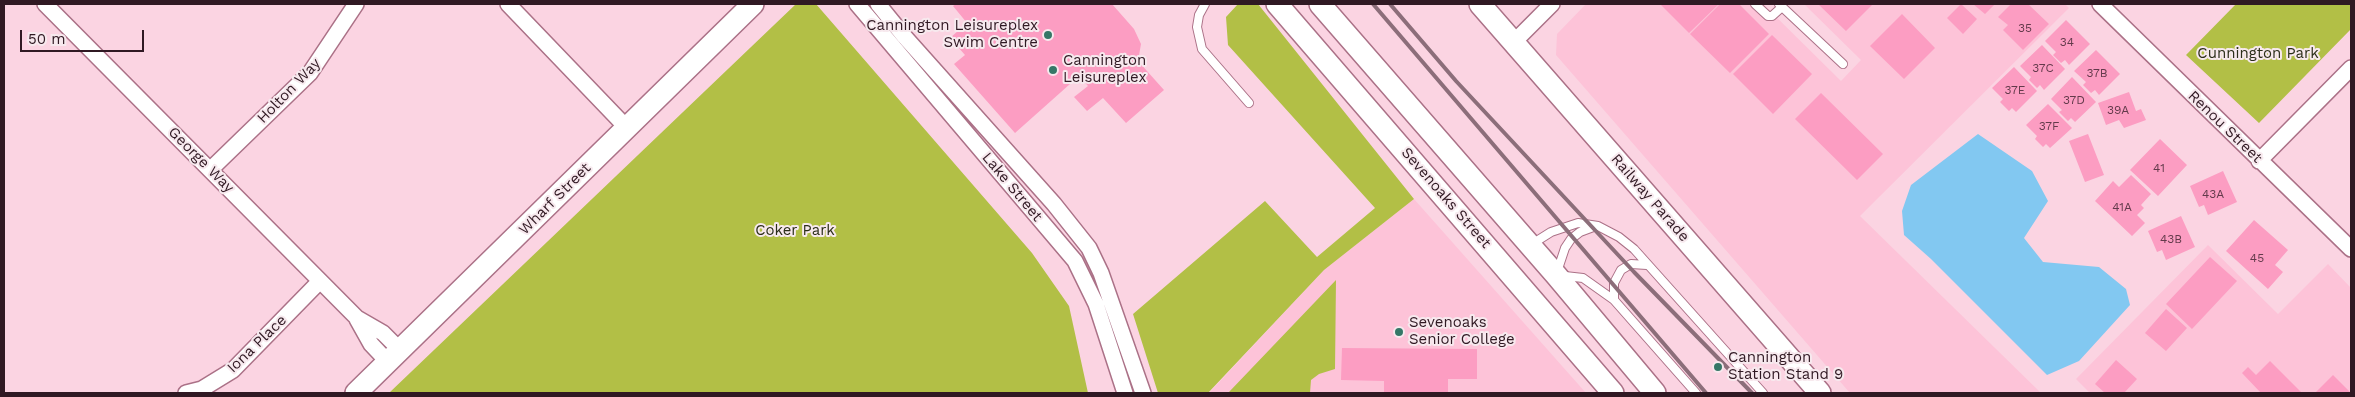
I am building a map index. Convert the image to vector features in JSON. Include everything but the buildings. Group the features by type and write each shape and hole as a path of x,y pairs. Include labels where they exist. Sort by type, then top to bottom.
{"main road":[{"name":"Wharf Street","path":"356,393 753,4"},
{"name":"Sevenoaks Street","path":"1277,4 1498,258 1611,392"},
{"path":"1320,4 1556,275 1654,393"},
{"name":"Railway Parade","path":"1480,4 1820,393"},
{"path":"1498,258 1515,253 1530,245"},
{"path":"1611,392 1632,388 1654,393"}],"street":[{"name":"George Way","path":"45,4 357,318 371,344 394,356"},
{"name":"Holton Way","path":"211,169 310,73 356,4"},
{"path":"508,4 627,128"},
{"name":"Lake Street","path":"857,4 1075,261 1096,304 1124,393"},
{"name":"Lake Street","path":"878,4 911,44 1054,204 1089,248 1101,273 1143,393"},
{"path":"1514,42 1552,4"},
{"name":"Renou Street","path":"2100,4 2351,249"},
{"path":"2259,161 2351,68"},
{"name":"Iona Place","path":"186,393 202,388 233,370 320,282"}],"lane":[{"path":"1205,4 1199,15 1197,27 1202,49 1249,103"},
{"path":"1755,4 1768,16 1772,16 1781,5 1843,64"},
{"path":"1530,245 1569,224 1586,222 1619,237 1649,266 1763,393"},
{"path":"1598,226 1588,228 1571,238 1565,248 1556,275 1583,278 1614,300 1696,393"},
{"path":"1614,300 1614,283 1621,270 1636,263 1649,266"}],"shaded area":[{"path":"1586,4 1763,4 1841,81 1861,60 1804,4 2065,4 2069,8 1860,216 2041,393 1850,393 1556,55 1557,34"},
{"name":"Sevenoaks Senior College","path":"1414,199 1586,393 1209,393 1324,270"},
{"path":"2208,245 2278,314 2328,264 2351,288 2351,393 2090,393 2076,379"}],"green space":[{"name":"Coker Park","path":"796,4 816,4 1032,253 1069,306 1088,393 389,393"},
{"path":"1238,4 1258,4 1414,199 1324,270 1208,393 1158,393 1133,314 1265,201 1317,257 1375,208 1228,45 1226,17"},
{"name":"Cunnington Park","path":"2236,4 2351,4 2351,29 2259,123 2186,55"},
{"path":"1336,280 1335,369 1319,374 1311,380 1310,393 1229,392"}],"water":[{"path":"1978,134 2032,171 2048,201 2024,238 2043,262 2099,267 2126,289 2130,305 2079,361 2047,375 1931,259 1904,235 1902,211 1911,185"}],"railway":[{"path":"1373,4 1706,393"},
{"path":"1390,4 1456,81 1634,272 1752,393"}],"place":[{"name":"Cannington Leisureplex Swim Centre","path":"1048,35"},
{"name":"Cannington Leisureplex","path":"1053,70"},
{"name":"Sevenoaks Senior College","path":"1399,332"},
{"name":"Cannington Station Stand 9","path":"1718,367"}]}
